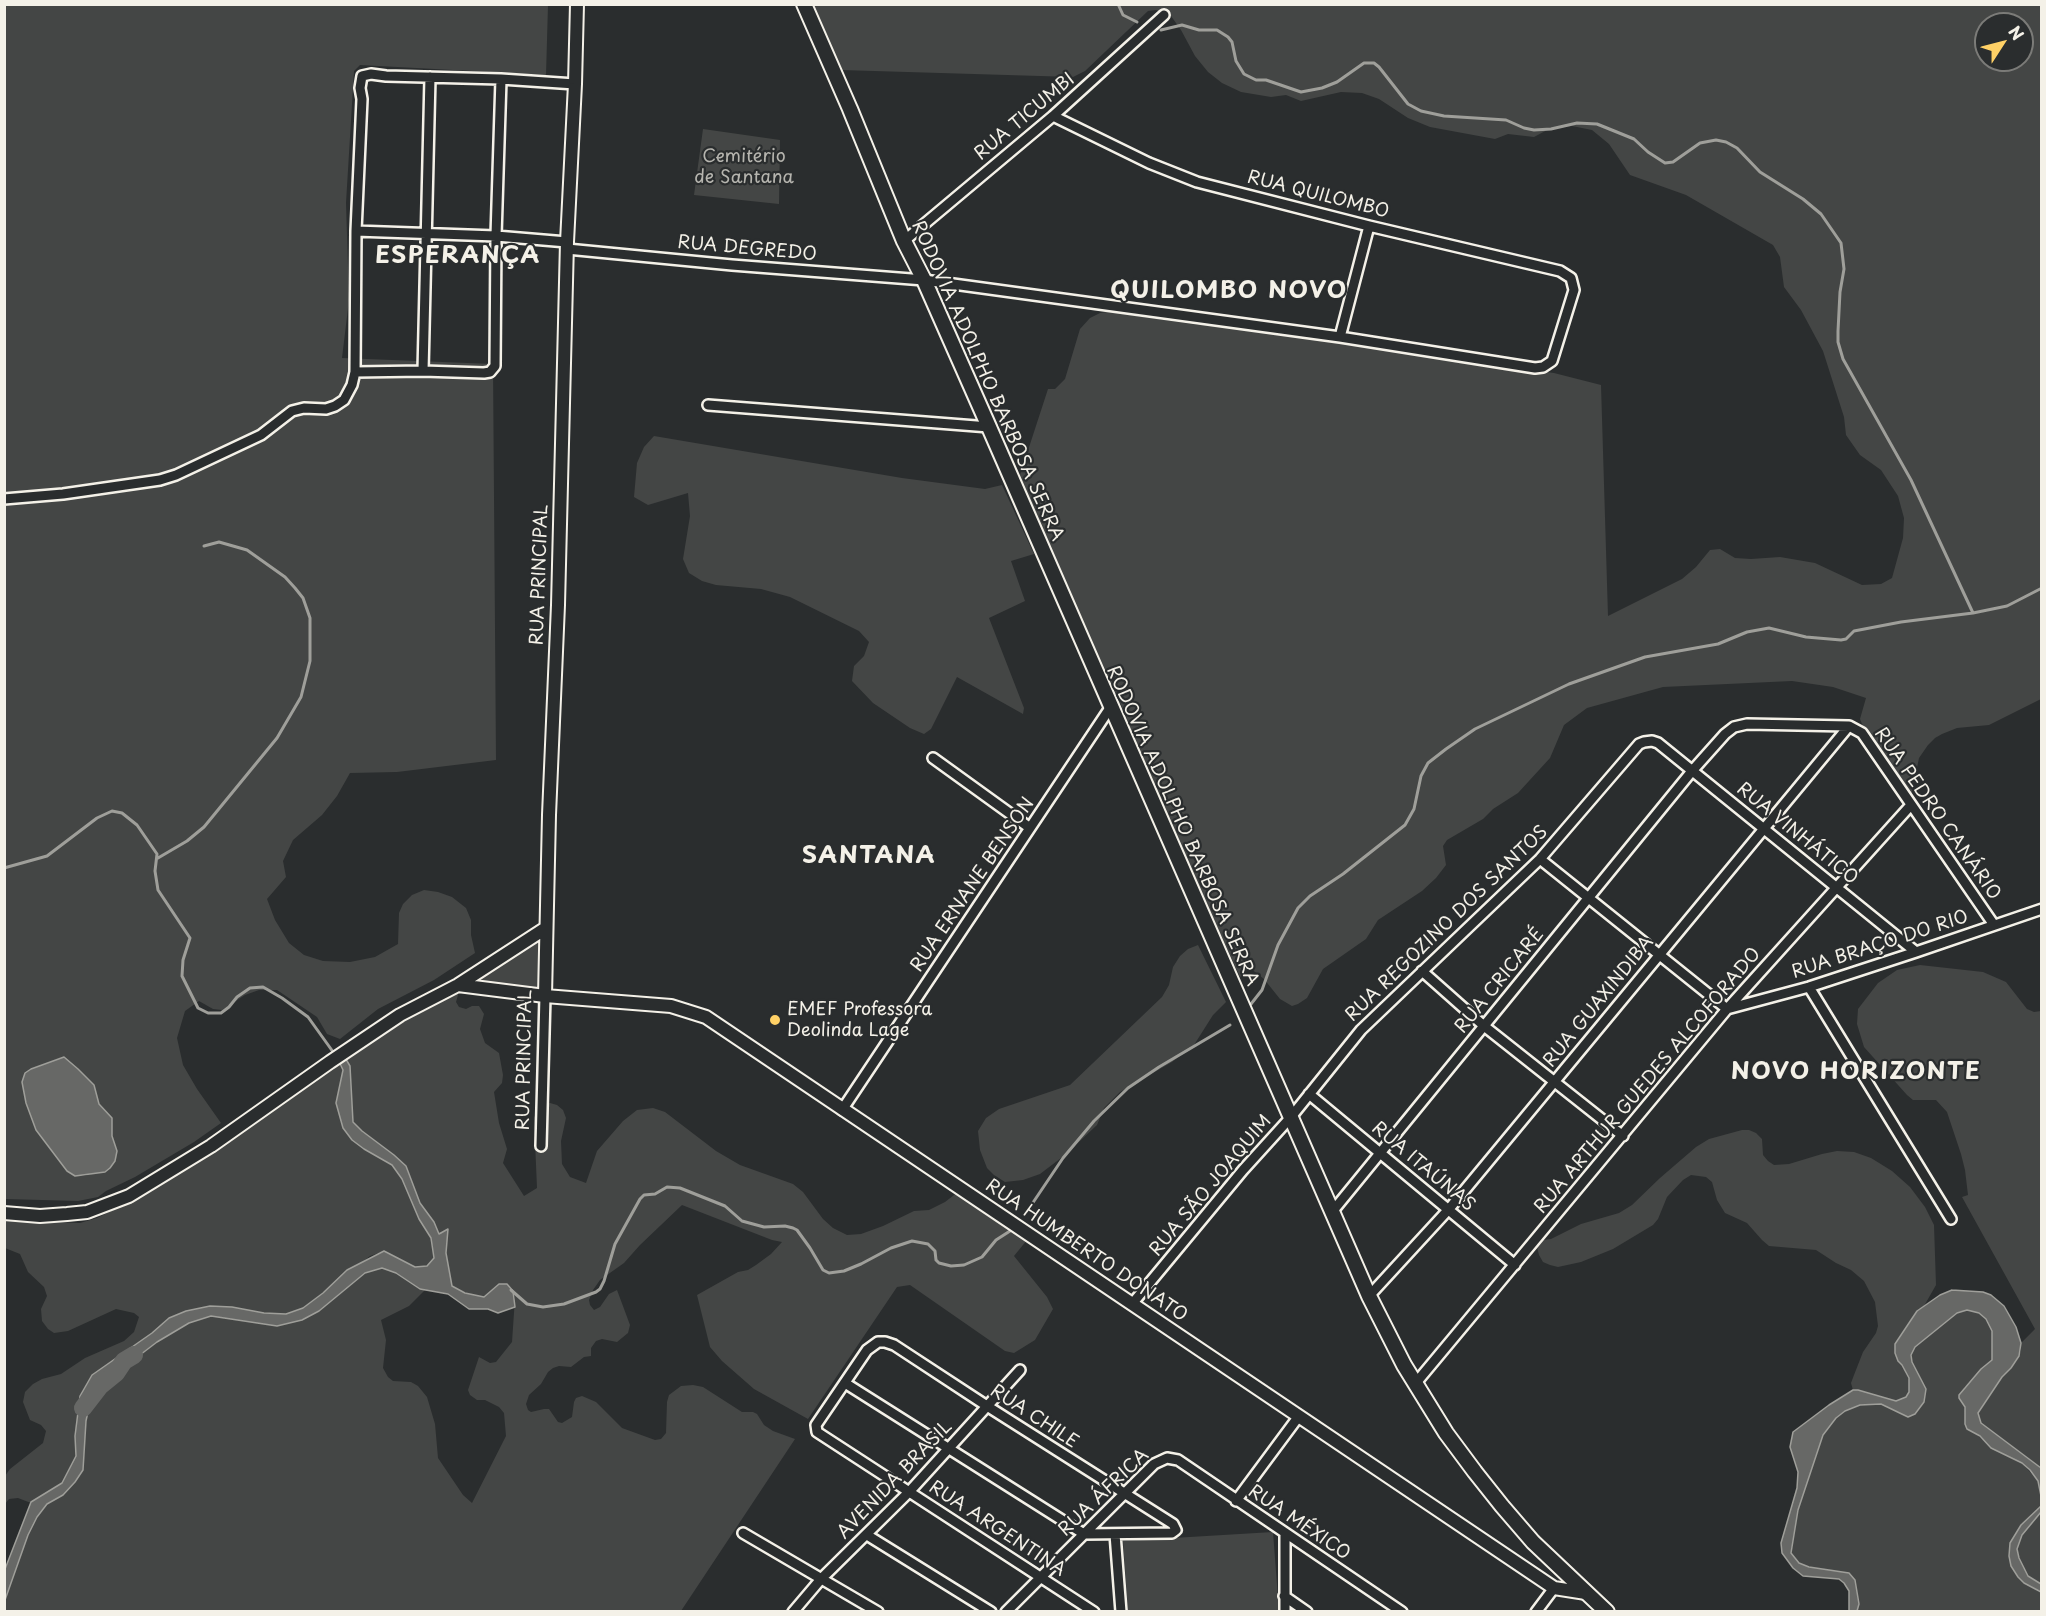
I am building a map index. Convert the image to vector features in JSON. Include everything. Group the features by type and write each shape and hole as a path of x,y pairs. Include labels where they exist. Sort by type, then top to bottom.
{"main road":[{"name":"RUA PRINCIPAL","path":"545,996 567,246 577,4"},
{"name":"RODOVIA ADOLPHO BARBOSA SERRA","path":"804,4 904,240 924,280 1369,1296 1415,1384 1446,1433 1533,1542 1607,1611"},
{"path":"4,1213 40,1216 77,1213 129,1196 211,1146 349,1049 416,1006 458,985 546,928"},
{"name":"RUA HUMBERTO DONATO","path":"458,985 545,996 671,1006 692,1011 717,1023 842,1110 1554,1588 1586,1593"}],"street":[{"name":"RUA TICUMBI","path":"904,240 1053,116 1164,15"},
{"path":"4,499 160,480 176,475 261,435 292,411 304,408 326,409 335,406 346,397 355,372 356,231 362,99 360,78 365,74 575,84"},
{"path":"423,371 430,77"},
{"path":"355,372 484,373 492,371 495,366 501,79"},
{"name":"RUA QUILOMBO","path":"1053,116 1149,163 1197,182 1560,271 1571,278 1574,290 1552,361 1543,367 1535,368"},
{"path":"1340,337 1369,226"},
{"name":"RUA DEGREDO","path":"356,231 496,236 732,265 924,280 1340,337 1535,368"},
{"path":"708,405 989,428"},
{"name":"RUA ERNANE BENSON","path":"842,1110 1110,708"},
{"name":"RUA CRICARÉ","path":"1332,1212 1692,771 1725,734 1734,727 1747,724 1849,726"},
{"name":"RUA PEDRO CANÁRIO","path":"1849,726 1866,737 1994,925"},
{"name":"RUA GUAXINDIBA","path":"1369,1296 1449,1209 1849,726"},
{"name":"RUA REGOZINO DOS SANTOS","path":"1291,1117 1361,1030 1540,859 1639,744 1648,741 1658,743"},
{"name":"RUA VINHÁTICO","path":"1658,743 1916,952"},
{"path":"933,758 1030,828"},
{"name":"RUA ARTHUR GUEDES ALCOFORADO","path":"1415,1384 1727,1009 1911,804"},
{"path":"1540,859 1727,1009"},
{"name":"RUA BRAÇO DO RIO","path":"1727,1009 1809,987 2042,909"},
{"path":"1422,971 1484,1026 1623,1136"},
{"path":"1809,987 1951,1219"},
{"name":"RUA PRINCIPAL","path":"541,1146 545,996"},
{"name":"RUA ITAÚNAS","path":"1309,1094 1515,1265"},
{"name":"RUA SÃO JOAQUIM","path":"1132,1304 1243,1170 1291,1117"},
{"name":"RUA CHILE","path":"845,1383 867,1350 878,1342 894,1345 987,1407 1173,1524 1176,1530 1172,1533 1115,1534"},
{"name":"AVENIDA BRASIL","path":"793,1611 821,1579 909,1492 1020,1370"},
{"path":"845,1383 1084,1534 1115,1534 1121,1611"},
{"name":"RUA ARGENTINA","path":"845,1383 816,1425 817,1432 1094,1611"},
{"path":"1236,1501 1299,1416"},
{"name":"RUA ÁFRICA","path":"1006,1611 1161,1459 1178,1460"},
{"name":"RUA MÉXICO","path":"1178,1460 1402,1611"},
{"path":"743,1533 878,1611"},
{"path":"1285,1534 1285,1611"},
{"path":"867,1535 991,1611"},
{"path":"1536,1611 1554,1588"},
{"path":"1284,1596 1307,1611"}],"green space":[{"path":"5,5 548,5 546,75 360,65 354,71 346,203 349,300 342,358 493,364 496,760 397,772 350,773 337,796 322,815 293,840 283,861 286,877 267,899 275,920 289,943 304,955 323,961 350,962 375,957 398,944 399,913 403,904 412,895 424,890 438,892 452,897 466,908 471,920 471,935 475,953 434,980 378,1009 340,1039 327,1034 317,1017 277,990 259,990 245,995 222,1010 213,1009 199,1001 185,1011 177,1038 183,1065 221,1123 194,1142 98,1197 78,1201 5,1199","holes":["63,1057 94,1085 99,1104 112,1118 112,1136 117,1151 115,1161 110,1168 85,1176 75,1176 67,1171 36,1130 26,1103 31,1069"]},
{"path":"810,5 2041,5 2041,699 1989,725 1957,728 1935,738 1919,758 1911,797 1865,731 1860,719 1866,698 1833,687 1792,681 1663,687 1587,708 1564,725 1550,758 1518,793 1493,809 1483,819 1447,840 1443,846 1446,865 1436,878 1422,891 1378,920 1366,939 1323,969 1307,998 1292,1006 1280,999 1264,979 1250,968 1240,977 1147,773 1126,716 1019,478 1048,389 1055,389 1065,379 1080,329 1090,318 1100,313 1113,311 1199,325 1207,323 1554,373 1601,385 1608,616 1682,579 1710,550 1720,549 1735,558 1780,557 1815,563 1862,585 1881,584 1892,578 1903,538 1904,518 1898,496 1881,470 1860,455 1846,435 1844,417 1823,351 1801,310 1784,287 1780,257 1773,245 1686,195 1630,175 1609,144 1592,130 1572,126 1549,129 1534,137 1508,134 1495,139 1430,127 1408,118 1379,99 1362,93 1341,92 1301,101 1286,95 1271,97 1241,92 1222,83 1208,72 1195,56 1171,16 1156,10 1148,11 1085,71 1073,77 841,70"},
{"name":"Cemitério de Santana","path":"703,129 780,140 779,204 694,195"},
{"path":"654,436 902,478 985,489 1002,485 1034,554 1011,561 1025,601 989,618 1024,708 1023,714 957,677 931,729 924,734 910,728 873,703 852,681 854,666 864,656 869,642 859,631 790,597 761,589 716,585 702,581 689,573 683,559 690,516 688,493 648,505 634,497 637,463 644,447"},
{"path":"539,941 538,991 476,981"},
{"path":"1198,945 1226,1002 1213,1015 1194,1045 1172,1062 1120,1092 1104,1108 1097,1125 1065,1155 1040,1174 1023,1180 1005,1182 994,1175 987,1168 980,1150 978,1131 986,1118 999,1109 1070,1085 1162,997 1169,985 1173,967 1180,956 1188,949"},
{"path":"1920,965 1983,972 2006,982 2027,1009 2034,1012 2041,1011 2041,1468 1981,1423 1978,1413 2002,1377 2017,1360 2021,1351 2021,1343 2035,1329 1962,1197 1968,1195 1965,1170 1947,1112 1936,1100 1913,1100 1907,1095 1864,1047 1857,1024 1858,1009 1878,983 1897,970"},
{"path":"455,990 459,1007 466,1009 479,1006 484,1014 480,1029 485,1043 499,1053 502,1083 494,1092 499,1123 507,1149 503,1163 524,1196 537,1188 534,1118 537,1110 543,1105 550,1103 563,1110 566,1118 561,1141 562,1164 570,1177 586,1183 597,1151 623,1121 637,1110 653,1108 665,1112 716,1151 740,1165 793,1184 803,1192 823,1219 833,1228 847,1235 861,1234 914,1211 929,1210 958,1192 1027,1240 1014,1256 1047,1297 1053,1309 1035,1340 1014,1353 1005,1351 910,1285 897,1287 808,1419 754,1389 722,1361 710,1347 697,1295 738,1272 748,1270 771,1254 782,1242 682,1205 624,1263 600,1280 593,1290 589,1300 594,1310 600,1307 609,1294 617,1290 630,1325 628,1333 617,1342 602,1339 596,1341 591,1348 591,1356 584,1357 571,1367 553,1368 529,1395 526,1404 531,1412 549,1409 558,1422 562,1423 572,1417 574,1402 576,1398 582,1396 596,1402 622,1428 655,1440 661,1439 666,1433 669,1395 681,1386 693,1385 703,1387 742,1412 757,1414 764,1425 773,1431 795,1439 681,1611 5,1612 4,1600 37,1517 47,1504 63,1495 83,1470 86,1421 90,1402 98,1387 157,1342 189,1323 211,1316 277,1326 301,1320 319,1311 366,1273 375,1269 389,1269 425,1290 409,1306 381,1320 386,1340 383,1368 393,1381 411,1382 418,1386 427,1397 435,1424 438,1458 463,1495 472,1503 506,1436 504,1413 499,1407 485,1400 477,1400 470,1395 468,1390 479,1357 490,1363 496,1362 512,1342 515,1298 513,1291 499,1284 484,1297 475,1297 452,1286 446,1253 447,1229 439,1234 434,1222 420,1203 406,1166 353,1121 352,1103 340,1049"},
{"path":"335,1053 343,1070 336,1103 382,1159 392,1164 402,1179 419,1219 431,1238 434,1258 428,1266 415,1267 384,1251 370,1256 303,1308 286,1314 210,1306 169,1318 152,1333 92,1375 80,1396 75,1436 76,1456 62,1483 31,1503 18,1498 9,1499 5,1504 5,1476 10,1469 43,1443 46,1431 41,1425 30,1420 23,1402 25,1392 42,1379 61,1374 85,1358 124,1341 134,1332 139,1317 134,1313 116,1309 68,1331 54,1333 48,1329 42,1321 41,1309 47,1296 44,1287 28,1272 20,1254 5,1248 5,1217 27,1221 80,1223 97,1218 129,1202"},
{"path":"1742,1130 1756,1133 1762,1139 1763,1155 1774,1165 1789,1164 1837,1151 1854,1152 1871,1158 1892,1171 1910,1187 1925,1207 1934,1225 1936,1285 1924,1306 1917,1311 1898,1361 1909,1378 1909,1392 1906,1397 1896,1401 1853,1390 1851,1383 1854,1375 1863,1352 1878,1326 1875,1302 1864,1281 1851,1270 1816,1250 1769,1246 1747,1223 1725,1213 1717,1200 1712,1182 1706,1177 1691,1175 1683,1180 1667,1197 1653,1225 1613,1249 1581,1262 1558,1267 1543,1262 1537,1247 1543,1240 1551,1239 1581,1224 1619,1213 1632,1205 1696,1147 1709,1139"},
{"path":"1967,1310 1979,1313 1992,1329 1992,1360 1964,1388 1965,1424 1992,1448 2022,1463 2038,1481 2041,1490 2041,1506 2021,1525 2010,1543 2009,1556 2037,1591 2041,1592 2041,1611 1857,1611 1859,1604 1849,1573 1809,1567 1799,1563 1791,1554 1798,1510 1823,1435 1836,1418 1845,1411 1860,1405 1881,1404 1905,1416 1926,1389 1912,1362 1911,1355 1915,1347 1957,1313"},
{"path":"2041,1512 2041,1584 2028,1576 2017,1549 2022,1535"},
{"path":"1273,1532 1279,1611 1128,1611 1123,1541"}],"shaded area":[{"path":"340,1049 350,1066 353,1122 406,1166 420,1203 434,1222 439,1234 448,1229 446,1253 452,1286 465,1293 484,1297 499,1284 507,1284 513,1291 515,1307 498,1313 488,1309 469,1309 448,1294 420,1289 396,1273 382,1268 365,1273 319,1311 302,1320 277,1326 211,1316 189,1323 157,1342 98,1387 90,1402 86,1421 83,1470 63,1495 47,1504 37,1517 28,1535 5,1600 5,1569 31,1502 62,1483 76,1456 75,1436 80,1396 92,1375 152,1333 169,1318 186,1311 210,1306 286,1314 303,1308 347,1270 384,1251 415,1267 427,1266 434,1258 431,1238 419,1219 402,1179 392,1165 352,1140 343,1128 336,1103 343,1070 335,1053"},
{"path":"64,1057 94,1085 99,1104 112,1118 112,1136 117,1151 115,1161 105,1172 75,1176 67,1171 36,1130 26,1103 22,1082 25,1073"},
{"path":"1952,1290 1983,1292 1991,1295 2004,1306 2016,1327 2021,1343 2019,1356 1978,1413 1981,1423 2041,1468 2041,1496 2038,1481 2030,1470 2022,1463 1991,1448 1980,1436 1967,1429 1965,1407 1959,1395 1981,1369 1992,1360 1992,1331 1986,1319 1979,1313 1967,1310 1957,1313 1915,1347 1911,1355 1912,1362 1926,1389 1924,1402 1915,1414 1908,1417 1881,1404 1860,1405 1845,1411 1836,1418 1823,1435 1798,1510 1791,1553 1799,1563 1809,1567 1849,1573 1855,1580 1859,1604 1857,1611 1849,1611 1849,1591 1844,1583 1839,1579 1803,1576 1793,1568 1782,1553 1781,1543 1797,1488 1798,1472 1790,1447 1793,1432 1853,1390 1896,1401 1906,1397 1909,1392 1909,1378 1898,1361 1895,1344 1917,1311 1940,1295"},
{"path":"2041,1506 2041,1512 2022,1535 2017,1549 2028,1576 2041,1584 2041,1592 2018,1577 2011,1566 2009,1556 2010,1543 2021,1525"}],"waterway":[{"path":"1118,4 1123,15 1137,22"},
{"path":"1161,30 1182,25 1199,30 1217,30 1232,42 1236,61 1244,74 1256,80 1266,80 1301,92 1322,88 1337,82 1364,63 1374,63 1408,104 1421,111 1444,116 1506,120 1534,130 1577,123 1597,124 1634,139 1665,163 1673,162 1700,143 1716,140 1737,148 1760,172 1803,199 1821,214 1841,243 1844,269 1840,292 1838,342 1843,359 1911,480 1973,613"},
{"path":"158,858 187,841 204,827 277,738 301,697 310,661 310,618 303,598 285,577 247,550 219,542 204,546"},
{"path":"1251,1004 1262,990 1278,945 1298,908 1310,896 1343,874 1405,825 1414,809 1421,776 1428,763 1475,729 1569,684 1645,657 1718,644 1747,632 1769,628 1806,637 1841,640 1846,639 1854,631 2007,606 2042,588"},
{"path":"4,868 47,856 97,818 112,811 122,813 137,825 157,854 155,871 158,890 190,938 183,960 182,976 198,1008 208,1013 221,1013 250,988 263,987 308,1017 336,1056"},
{"path":"1028,1210 1063,1158 1094,1121 1128,1088 1230,1025"},
{"path":"511,1290 527,1304 543,1307 564,1304 596,1292 604,1281 615,1244 640,1199 644,1195 655,1194 667,1187 680,1188 725,1206 742,1221 764,1227 785,1226 797,1230 823,1270 829,1273 844,1271 891,1248 912,1241 928,1244 935,1251 936,1260 939,1263 951,1266 964,1265 982,1257 996,1240 1010,1231"},
{"path":"83,1408 100,1386 116,1373 124,1361 134,1355"}],"place":[{"name":"EMEF Professora Deolinda Lage","path":"775,1020"}],"district":[{"name":"ESPERANÇA","path":"458,256"},
{"name":"QUILOMBO NOVO","path":"1229,291"},
{"name":"SANTANA","path":"869,856"},
{"name":"NOVO HORIZONTE","path":"1856,1072"}]}
